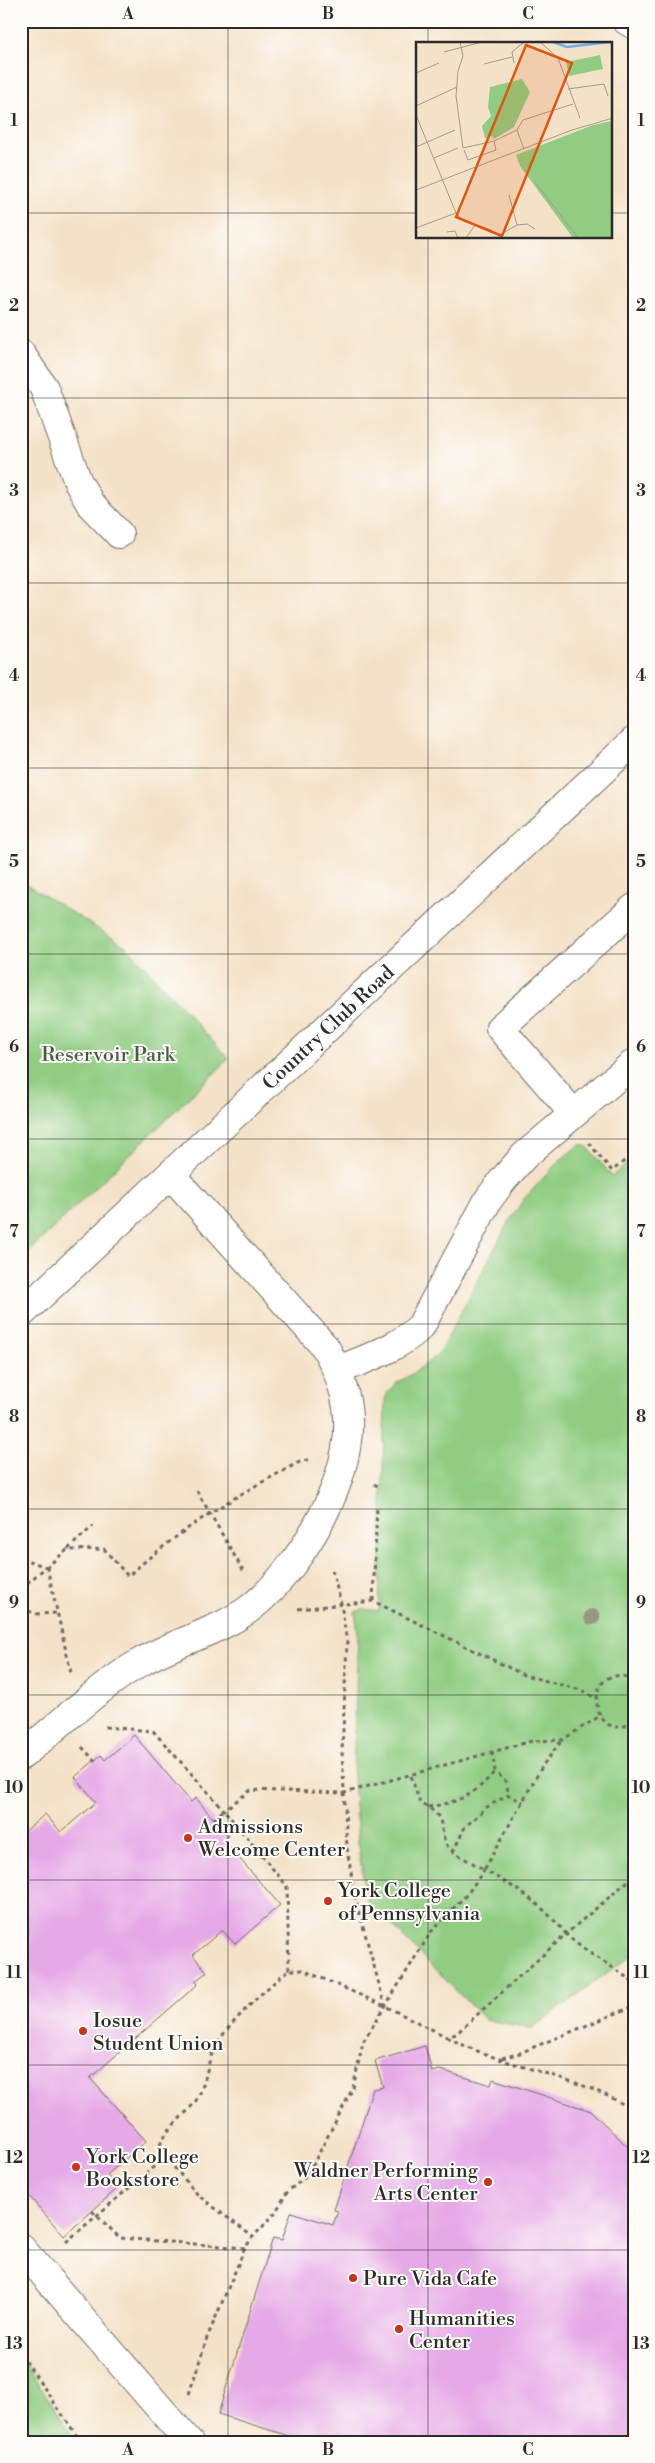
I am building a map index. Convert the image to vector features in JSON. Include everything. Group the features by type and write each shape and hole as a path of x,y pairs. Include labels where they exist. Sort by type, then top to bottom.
{"main road":[{"path":"627,21 634,25"},
{"path":"21,354 44,388 78,482 91,505 119,534"},
{"name":"Country Club Road","path":"21,1314 634,741"},
{"path":"573,1113 500,1028 634,908"},
{"path":"339,1370 411,1337 421,1326 488,1200 524,1156 634,1063"},
{"path":"21,1756 141,1662 233,1619 252,1606 280,1579 319,1522 330,1500 346,1453 348,1408 339,1370 325,1347 171,1175"},
{"path":"21,2248 183,2436"}],"path":[{"path":"583,1142 588,1142 612,1171 634,1154"},
{"path":"67,1550 104,1549 128,1576 174,1537 209,1512 295,1465 308,1459 314,1462"},
{"path":"197,1491 243,1572 251,1575"},
{"path":"373,1601 377,1506"},
{"path":"21,1588 93,1526"},
{"path":"21,1558 46,1567"},
{"path":"46,1567 68,1659"},
{"path":"332,1570 341,1603 347,1643 342,1752 347,1848 355,1898 385,2006"},
{"path":"294,1610 312,1606 373,1601 524,1675 584,1691 595,1698"},
{"path":"21,1608 36,1614 57,1613"},
{"path":"634,1680 625,1676 609,1678 598,1690 595,1698 600,1716 613,1724 621,1726 634,1722"},
{"path":"183,2436 207,2338 245,2248 275,2213 288,2190 307,2176 354,2088 363,2042 431,1932 468,1893 484,1870 543,1765 562,1740 600,1716"},
{"path":"105,1720 98,1727 153,1731 224,1810 287,1886 290,1970"},
{"path":"214,1819 251,1790 344,1793 410,1776 532,1740 562,1740"},
{"path":"78,1743 95,1761"},
{"path":"492,1752 496,1772 507,1783 508,1795"},
{"path":"428,1807 463,1800 496,1772"},
{"path":"410,1776 420,1803 428,1807 442,1824 448,1846 453,1852 528,1896 550,1913 579,1947 593,1958 622,1973 634,1984"},
{"path":"508,1795 522,1802"},
{"path":"453,1852 465,1827 486,1808 508,1795"},
{"path":"447,2037 456,2034 566,1934 634,1876"},
{"path":"254,2237 199,2196 159,2150 160,2141 197,2100 208,2063 219,2041 232,2023 290,1970 302,1970 385,2006 447,2037 500,2058 580,2083 612,2097 634,2111"},
{"path":"500,2058 517,2054 634,2006"},
{"path":"66,2242 165,2157"},
{"path":"92,2211 120,2238 245,2248"},
{"path":"21,2354 81,2442"}],"green space":[{"name":"Reservoir Park","path":"21,881 127,947 229,1059 21,1259"},
{"path":"579,1145 586,1145 612,1176 634,1159 634,1953 532,2028 485,2020 367,1900 359,1853 353,1780 358,1633 355,1612 364,1609 379,1611 385,1400 387,1394 393,1386 418,1370 440,1352 508,1223 524,1199 559,1161"},
{"path":"21,2358 77,2442 21,2442"}],"building":[{"name":"Iosue Student Union","path":"134,1735 191,1802 196,1798 228,1836 223,1840 280,1905 235,1944 222,1930 193,1955 207,1972 195,1981 198,1984 90,2078 146,2141 107,2175 118,2188 64,2236 21,2187 21,2178 25,2175 21,2171 21,1835 45,1814 61,1832 96,1802 75,1777 101,1755 105,1760"},
{"path":"425,2046 432,2072 440,2070 491,2085 493,2079 591,2111 634,2153 634,2442 290,2442 292,2437 218,2414 273,2238 282,2240 291,2212 333,2225 338,2211 334,2210 373,2089 383,2087 375,2061"}],"place":[{"name":"Admissions Welcome Center","path":"188,1838"},
{"name":"York College of Pennsylvania","path":"328,1901"},
{"name":"Iosue Student Union","path":"83,2031"},
{"name":"York College Bookstore","path":"76,2167"},
{"name":"Waldner Performing Arts Center","path":"488,2182"},
{"name":"Pure Vida Cafe","path":"353,2278"},
{"name":"Humanities Center","path":"399,2329"}]}
